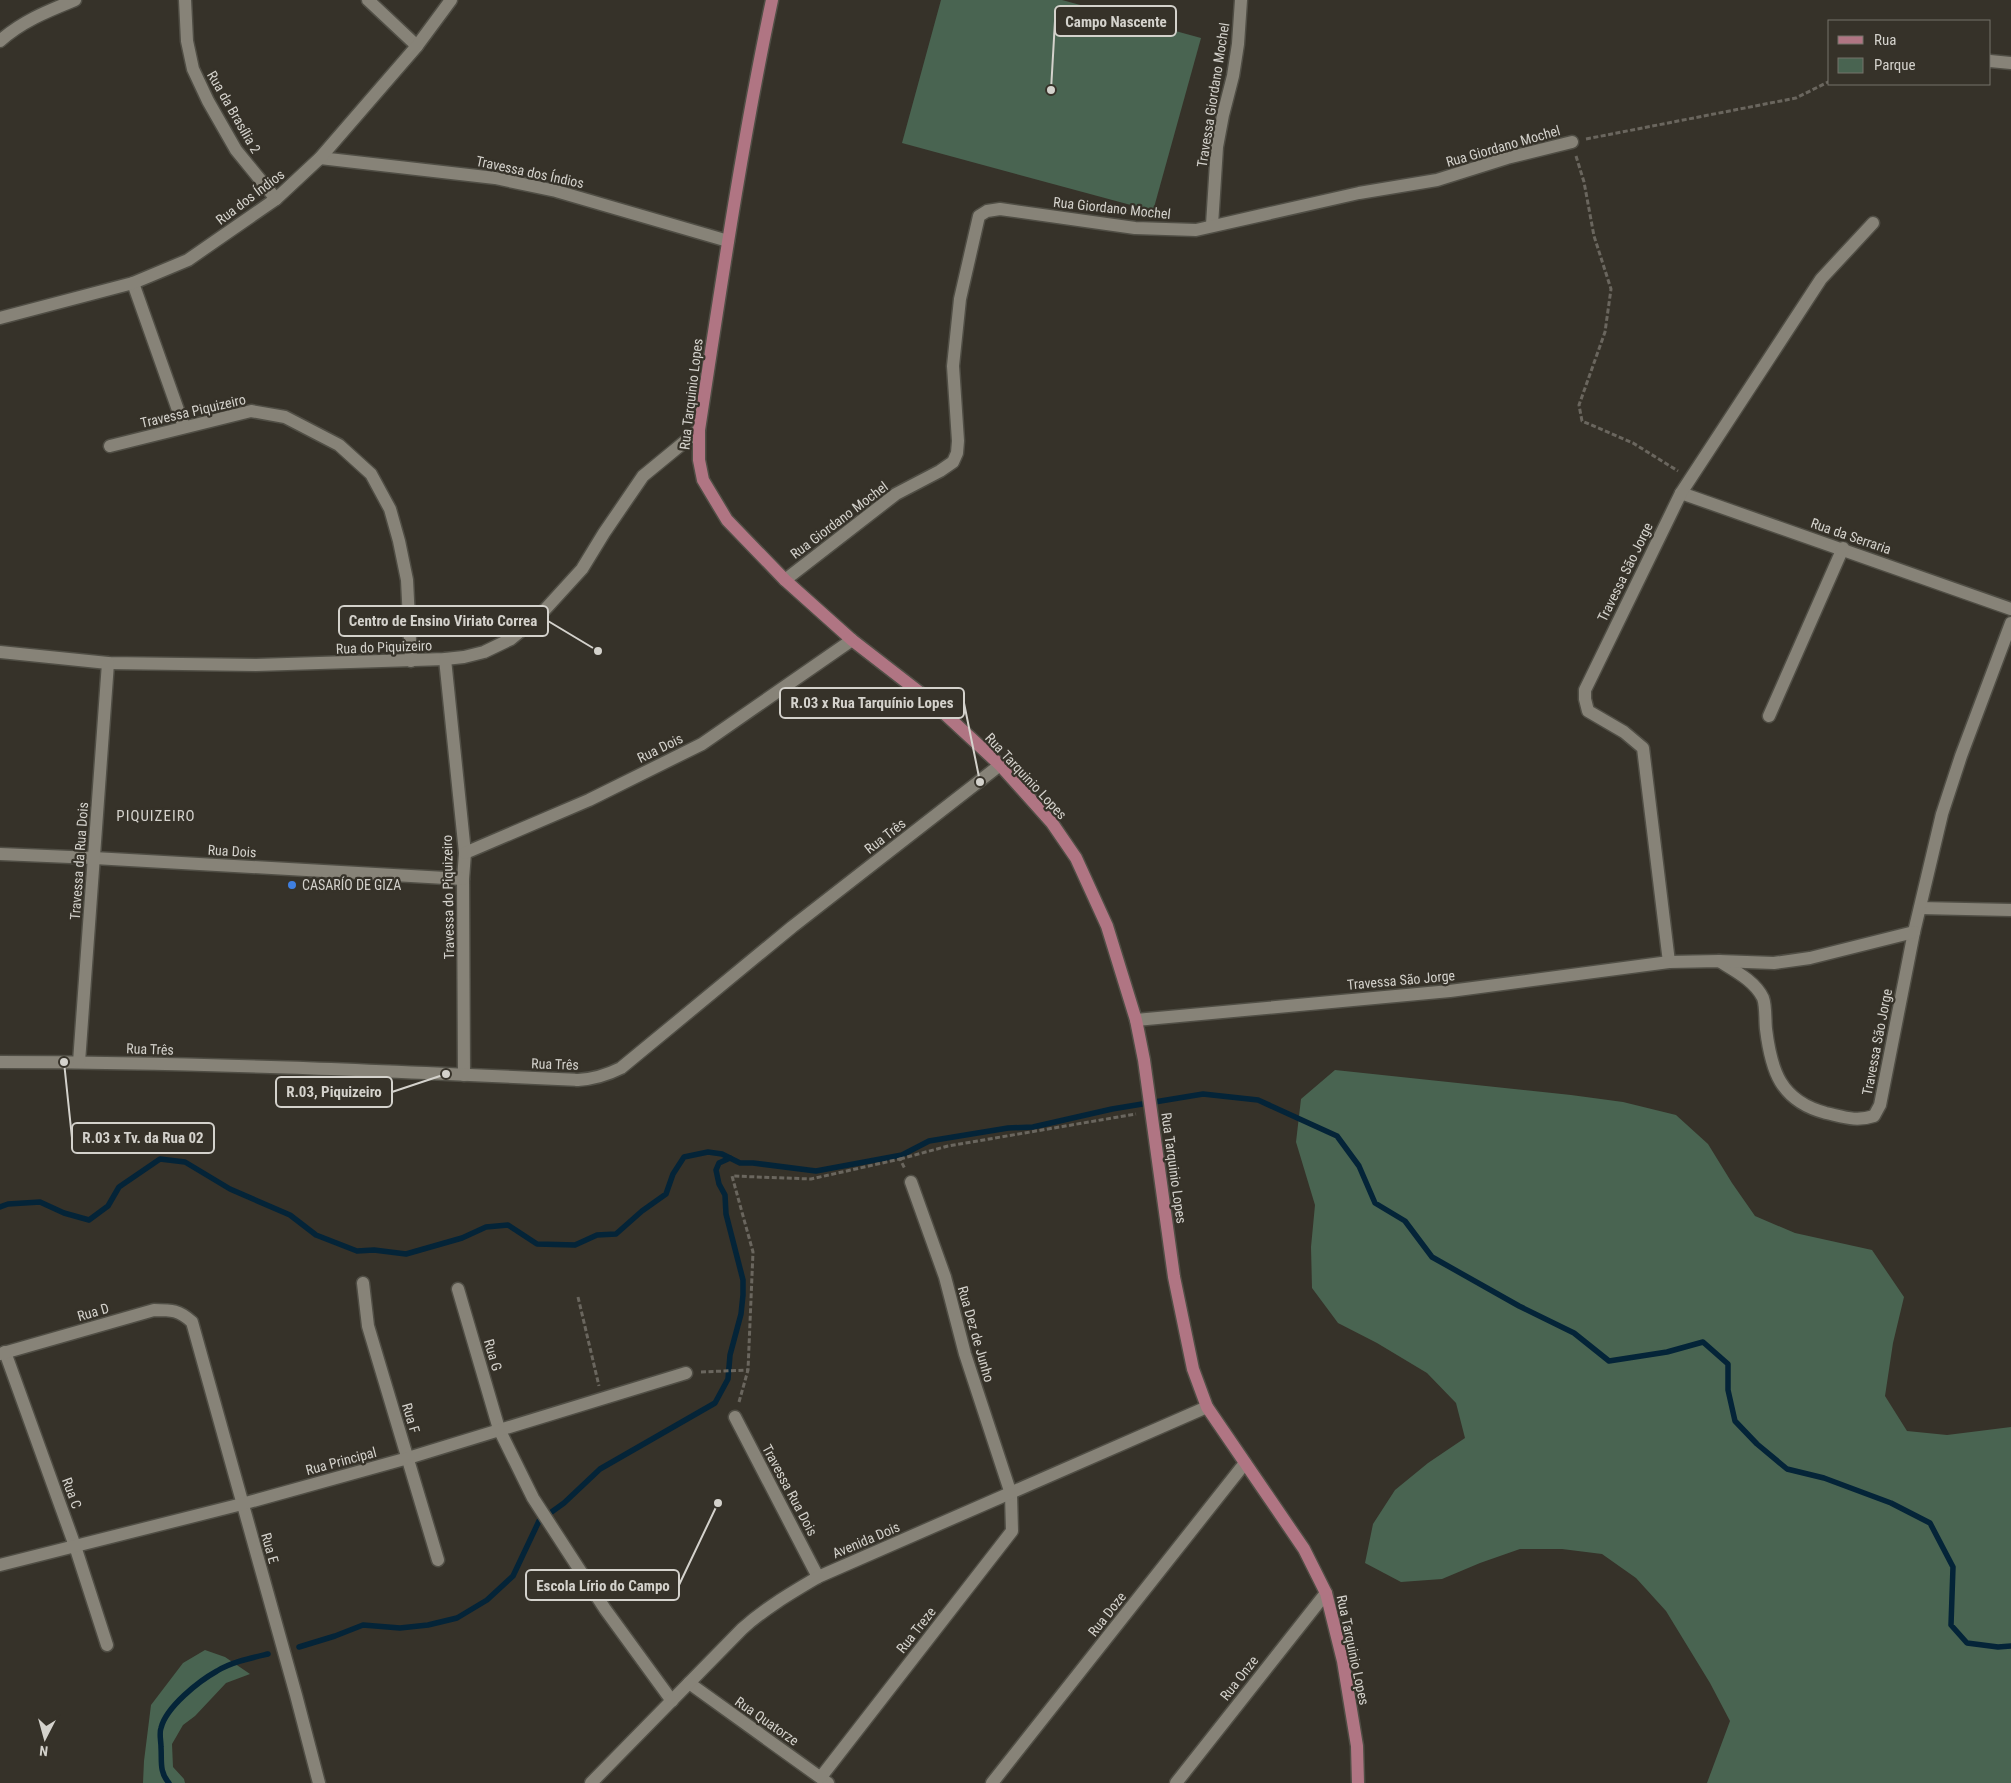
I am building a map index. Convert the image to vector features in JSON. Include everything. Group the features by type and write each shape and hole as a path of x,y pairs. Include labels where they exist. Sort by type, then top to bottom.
{"main road":[{"name":"Rua Tarquinio Lopes","path":"772,0 756,78 728,241 699,430 699,460 703,480 727,520 785,580 852,640 932,702 1000,765 1052,823 1076,858 1107,926 1136,1020 1144,1060 1174,1277 1193,1369 1207,1407 1304,1549 1326,1592 1343,1661 1357,1746 1358,1783"}],"street":[{"path":"0,40 14,28 42,12 75,0"},
{"name":"Rua da Brasília 2","path":"185,0 187,41 193,69 208,101 236,150 276,200"},
{"path":"368,0 417,46"},
{"name":"Rua dos Índios","path":"0,318 133,283 188,260 276,200 320,158 417,46 450,0"},
{"name":"Travessa Giordano Mochel","path":"1212,225 1217,147 1233,76 1242,0"},
{"path":"1991,61 2011,63"},
{"name":"Rua Giordano Mochel","path":"785,580 896,494 953,462 957,453 958,441 953,366 960,299 979,216 986,211 1000,209 1135,228 1196,230 1359,193 1438,180 1508,158 1572,142"},
{"name":"Travessa dos Índios","path":"320,158 495,178 556,191 728,241"},
{"name":"Travessa São Jorge","path":"1669,962 1643,748 1624,732 1588,711 1584,699 1585,690 1690,478 1820,279 1873,223"},
{"path":"133,283 184,427"},
{"name":"Travessa Piquizeiro","path":"110,446 251,412 285,417 338,445 370,474 390,509 407,580 411,661"},
{"name":"Rua do Piquizeiro","path":"0,652 108,663 256,665 445,660 484,652 511,639 540,615 582,569 643,476 699,430"},
{"name":"Rua da Serraria","path":"1681,493 1843,548 2011,609"},
{"path":"1768,716 1843,548"},
{"name":"Travessa São Jorge","path":"1719,961 1753,984 1763,999 1771,1064 1779,1080 1805,1106 1822,1112 1862,1120 1874,1116 1880,1105 1914,932 1942,814 1961,756 2011,623"},
{"name":"Rua Dois","path":"465,853 589,800 702,744 852,640"},
{"name":"Travessa do Piquizeiro","path":"445,660 465,853 463,879 464,1075"},
{"name":"Travessa da Rua Dois","path":"79,1062 108,663"},
{"name":"Rua Três","path":"0,1062 79,1062 591,1080 606,1076 622,1068 792,927 1000,765"},
{"name":"Rua Dois","path":"0,854 463,879"},
{"path":"1920,908 2011,910"},
{"name":"Travessa São Jorge","path":"1136,1020 1450,992 1669,962 1774,963 1810,958 1914,932"},
{"name":"Rua Dez de Junho","path":"911,1182 945,1276 965,1354 1011,1494"},
{"name":"Rua F","path":"363,1283 368,1326 438,1560"},
{"name":"Rua G","path":"458,1288 499,1429 538,1506 552,1524 605,1609 672,1701"},
{"name":"Rua D","path":"2,1353 154,1310 182,1313 192,1322"},
{"name":"Rua E","path":"192,1322 294,1685 319,1783"},
{"name":"Rua C","path":"2,1353 75,1546 107,1645"},
{"name":"Rua Principal","path":"0,1565 242,1504 408,1458 686,1373"},
{"name":"Avenida Dois","path":"593,1782 757,1615 818,1577 1207,1407"},
{"name":"Travessa Rua Dois","path":"735,1417 818,1577"},
{"name":"Rua Doze","path":"992,1783 1245,1463"},
{"name":"Rua Treze","path":"825,1780 1012,1531 1011,1494"},
{"name":"Rua Onze","path":"1176,1783 1326,1592"},
{"name":"Rua Quatorze","path":"689,1684 825,1780"}],"path":[{"name":"Rua Giordano Mochel","path":"1572,142 1796,98 1828,81"},
{"path":"1572,142 1584,182 1594,236 1611,289 1605,332 1579,405 1582,421 1633,443 1690,478"},
{"path":"735,1417 748,1370 753,1252 732,1176 811,1180 948,1146 1151,1111"},
{"path":"900,1159 911,1182"},
{"path":"578,1297 602,1398"},
{"path":"716,1371 748,1370"}],"green space":[{"path":"941,0 1062,0 1201,38 1153,211 902,143"},
{"path":"1335,1070 1571,1095 1623,1102 1676,1115 1708,1144 1755,1216 1795,1233 1872,1250 1904,1297 1893,1343 1885,1396 1907,1431 1947,1435 2011,1427 2011,1783 1707,1783 1730,1721 1710,1683 1666,1611 1636,1578 1602,1554 1562,1549 1520,1549 1442,1579 1401,1582 1365,1563 1373,1524 1395,1490 1428,1463 1465,1438 1456,1403 1427,1373 1377,1343 1338,1323 1312,1288 1311,1247 1315,1205 1296,1142 1301,1099"},
{"path":"205,1650 225,1657 250,1674 226,1683 195,1716 183,1725 172,1744 173,1767 184,1779 185,1783 143,1783 151,1705 183,1663"}],"waterway":[{"path":"0,1207 8,1204 40,1202 64,1213 89,1220 108,1206 119,1187 160,1159 185,1162 230,1189 290,1215 316,1235 357,1251 374,1250 406,1254 462,1238 486,1227 508,1225 537,1244 575,1245 597,1235 616,1234 642,1211 666,1194 673,1174 684,1157 708,1152 722,1154 740,1163 816,1171 902,1155 929,1141 1008,1128 1033,1127 1112,1109 1203,1094 1258,1100 1337,1136 1359,1166 1375,1203 1405,1221 1432,1257 1519,1306 1574,1333 1609,1361 1667,1352 1703,1342 1728,1364 1728,1390 1735,1421 1757,1444 1787,1469 1824,1478 1891,1503 1930,1523 1953,1567 1951,1625 1967,1643 1998,1647 2011,1646"},
{"path":"299,1647 363,1625 400,1628 428,1625 457,1618 487,1600 513,1576 539,1521 564,1503 600,1469 715,1403 728,1379 730,1355 741,1314 743,1295 743,1280 726,1214 725,1195 719,1184 716,1170 719,1163 730,1158"},
{"path":"169,1783 162,1770 160,1735 160,1730 169,1712 184,1695 217,1671 235,1663 268,1654"}],"place":[{"name":"Campo Nascente","path":"1051,90"},
{"name":"Centro de Ensino Viriato Correa","path":"598,651"},
{"name":"R.03 x Rua Tarquínio Lopes","path":"980,782"},
{"name":"CASARÍO DE GIZA","path":"292,885"},
{"name":"R.03 x Tv. da Rua 02","path":"64,1062"},
{"name":"R.03, Piquizeiro","path":"446,1074"},
{"name":"Escola Lírio do Campo","path":"718,1503"}],"district":[{"name":"PIQUIZEIRO","path":"156,816"}]}
